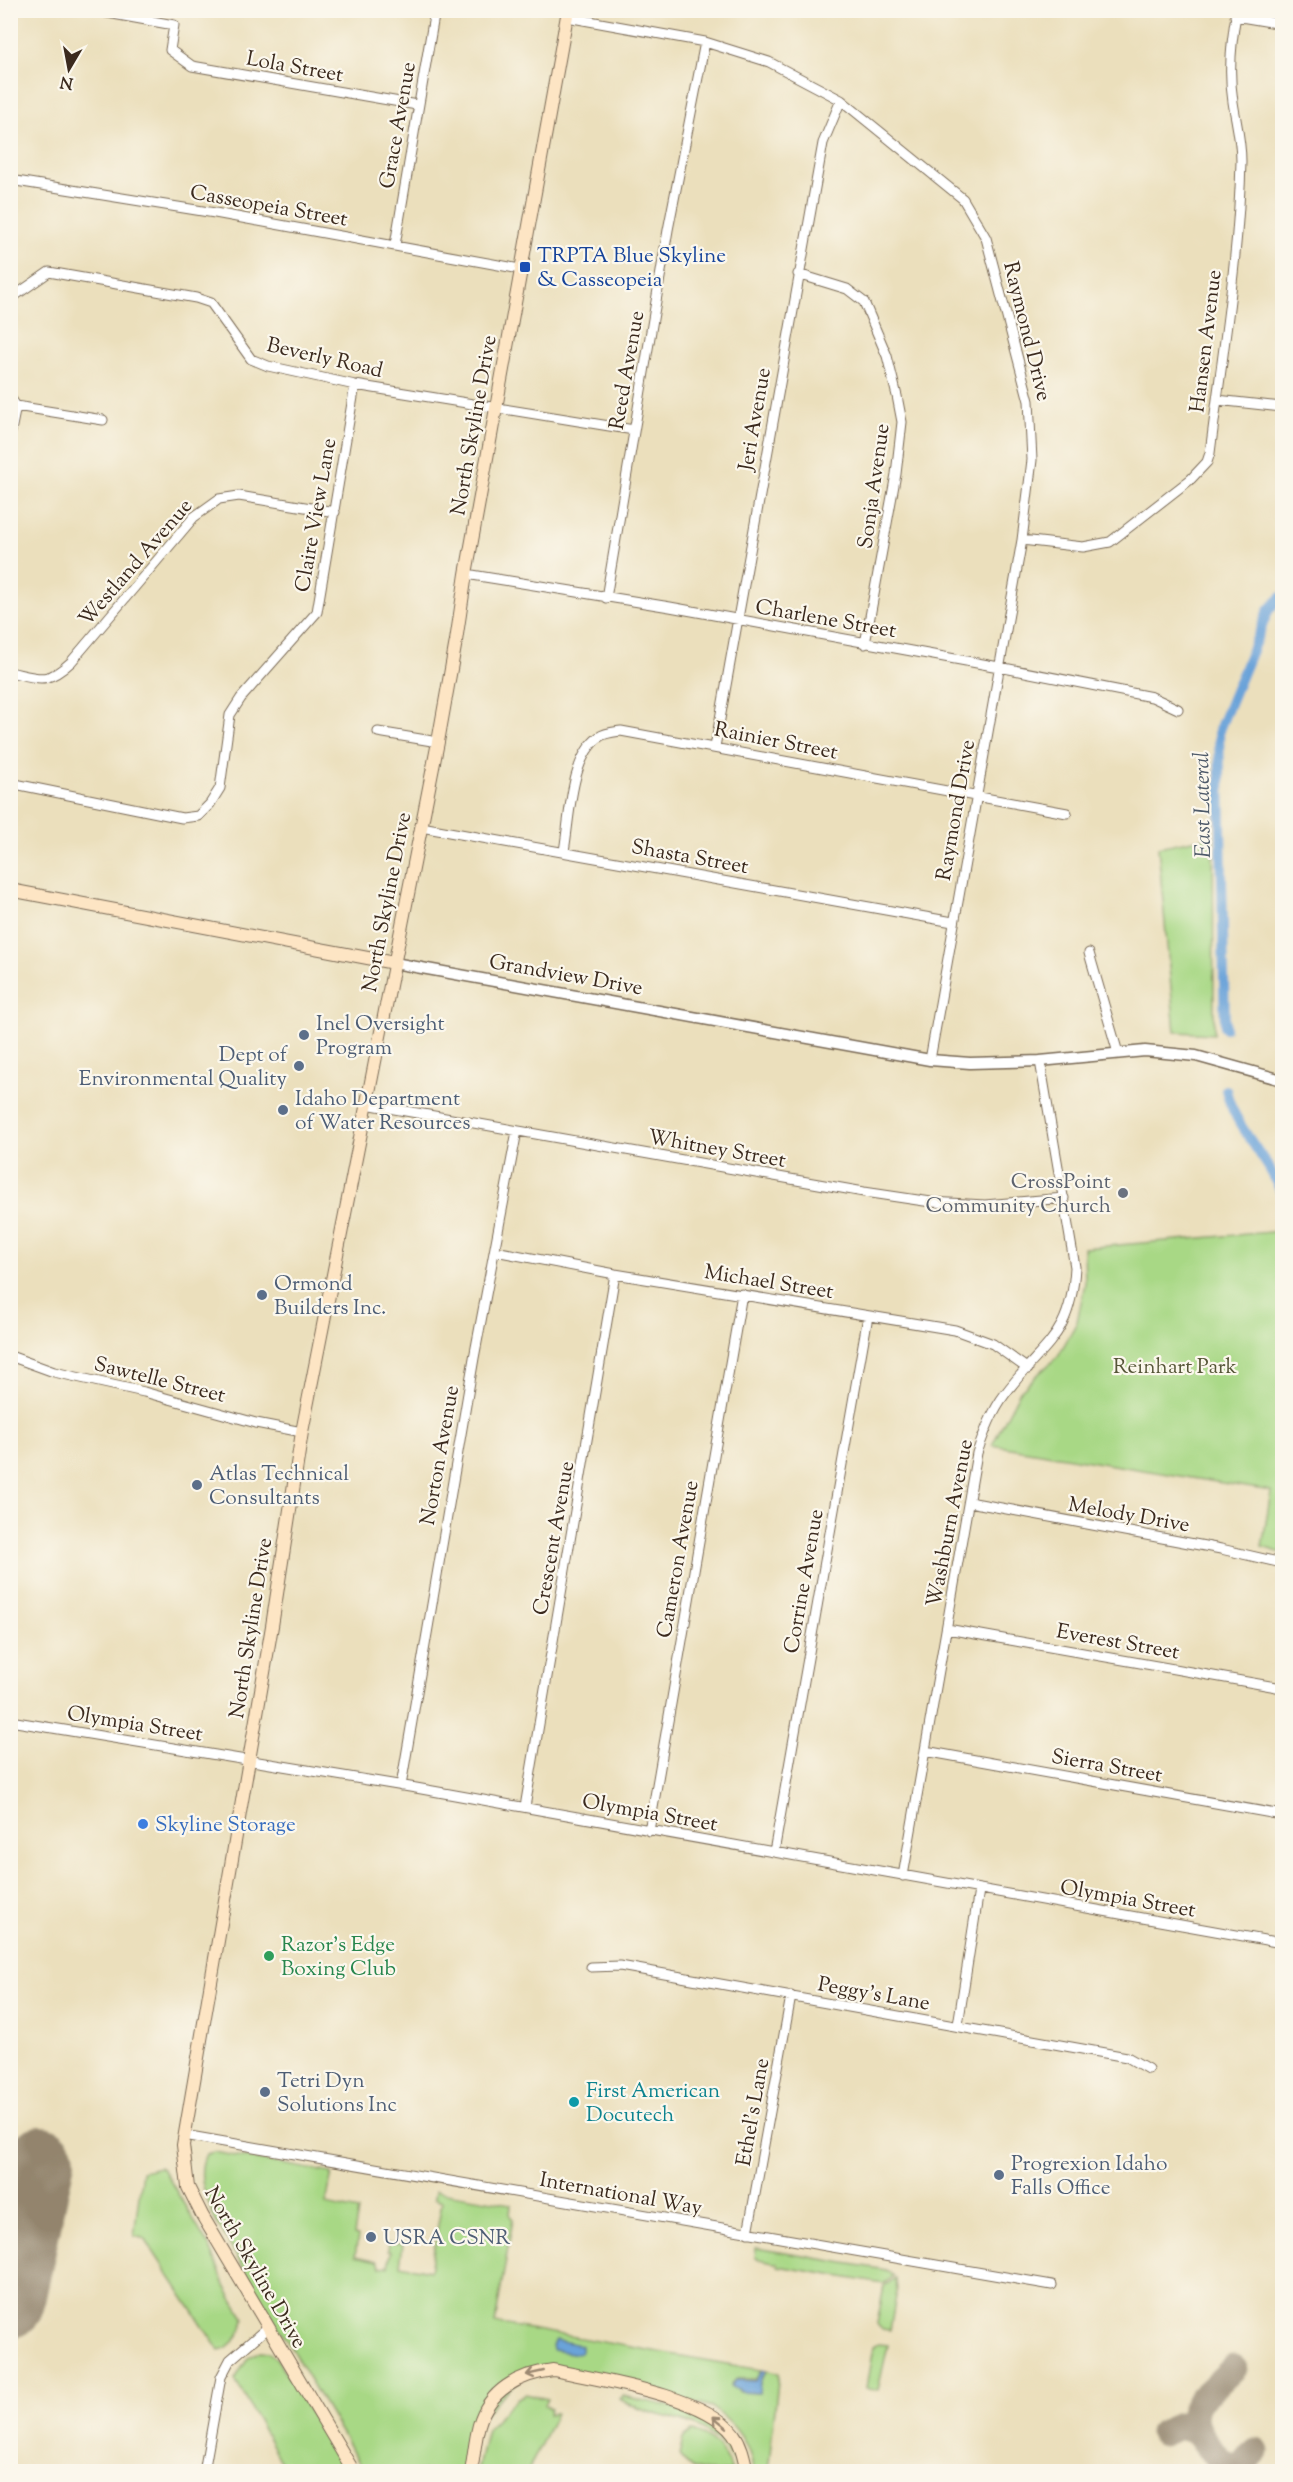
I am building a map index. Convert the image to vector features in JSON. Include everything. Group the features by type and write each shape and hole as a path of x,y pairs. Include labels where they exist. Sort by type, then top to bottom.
{"main road":[{"name":"North Skyline Drive","path":"354,2472 267,2328 188,2187 183,2157 184,2135 302,1432 438,742 567,14"},
{"name":"Grandview Drive","path":"10,890 393,963"},
{"path":"471,2472 482,2418 485,2410 500,2390 514,2380 535,2372 553,2370 668,2397 715,2416 733,2433 744,2454 747,2472"}],"street":[{"name":"Lola Street","path":"92,10 174,25 170,50 192,66 417,105"},
{"name":"Grace Avenue","path":"395,246 417,105 435,10"},
{"path":"1236,13 1282,24"},
{"name":"Hansen Avenue","path":"1022,540 1083,547 1110,542 1191,479 1207,462 1217,400 1235,244 1241,163 1241,141 1233,99 1230,47 1236,13"},
{"name":"Raymond Drive","path":"567,14 705,42 770,62 841,100 963,199 986,238 1029,401 1032,460 1022,540 930,1060"},
{"name":"Reed Avenue","path":"606,598 668,230 705,42"},
{"name":"Jeri Avenue","path":"715,747 823,143 841,100"},
{"name":"Casseopeia Street","path":"10,180 520,269"},
{"name":"Beverly Road","path":"10,299 49,272 196,298 211,303 251,359 268,366 355,385 634,430"},
{"name":"Sonja Avenue","path":"798,274 847,289 864,302 887,356 902,422 896,474 866,644"},
{"name":"Claire View Lane","path":"10,783 182,818 198,816 210,804 220,788 230,715 241,698 317,612 355,385"},
{"path":"10,397 16,406 10,436"},
{"path":"1217,400 1282,407"},
{"path":"16,406 103,420"},
{"name":"Westland Avenue","path":"10,672 42,679 57,675 79,653 194,516 219,499 239,496 334,512"},
{"name":"Charlene Street","path":"466,574 999,667 1152,697 1178,709"},
{"name":"Rainier Street","path":"564,851 579,763 586,750 600,735 621,731 1067,813"},
{"path":"378,732 438,742"},
{"name":"Shasta Street","path":"421,827 953,922"},
{"path":"1089,953 1118,1053"},
{"name":"Grandview Drive","path":"393,963 930,1060 970,1063 1040,1061 1145,1051 1196,1056 1282,1080"},
{"name":"Washburn Avenue","path":"903,1876 977,1453 986,1429 1005,1395 1052,1342 1063,1325 1071,1303 1075,1267 1040,1061"},
{"name":"Whitney Street","path":"366,1104 931,1202 985,1205 1064,1198"},
{"name":"Norton Avenue","path":"400,1786 474,1358 518,1131"},
{"name":"Michael Street","path":"495,1251 615,1274 972,1334 993,1344 1028,1369"},
{"name":"Crescent Avenue","path":"525,1807 615,1274"},
{"name":"Cameron Avenue","path":"649,1831 742,1294"},
{"name":"Corrine Avenue","path":"774,1852 868,1316"},
{"name":"Sawtelle Street","path":"10,1356 54,1372 144,1392 256,1423 302,1432"},
{"name":"Melody Drive","path":"969,1503 1221,1549 1282,1563"},
{"name":"Everest Street","path":"947,1629 1282,1688"},
{"name":"Olympia Street","path":"10,1721 525,1807 1282,1943"},
{"name":"Sierra Street","path":"926,1751 1282,1815"},
{"path":"958,2025 979,1890"},
{"name":"Peggy's Lane","path":"591,1967 620,1966 958,2025 1127,2057 1148,2069"},
{"name":"Ethel's Lane","path":"748,2233 791,1996"},
{"name":"International Way","path":"184,2135 1052,2285"},
{"path":"204,2472 221,2377 230,2360 267,2328"}],"green space":[{"path":"1213,836 1214,1034 1175,1032 1158,847"},
{"name":"Reinhart Park","path":"1282,1231 1282,1553 1262,1547 1271,1491 992,1445 1020,1391 1058,1356 1077,1322 1085,1283 1084,1248"},
{"path":"214,2152 332,2173 326,2204 358,2211 354,2235 358,2236 355,2256 378,2261 381,2267 388,2266 391,2252 388,2251 389,2242 403,2244 400,2265 430,2271 442,2202 434,2199 435,2191 511,2204 510,2216 513,2219 495,2323 761,2370 756,2379 737,2379 731,2384 740,2392 759,2393 760,2381 767,2371 779,2373 768,2471 753,2471 749,2451 740,2435 712,2408 567,2369 528,2371 476,2421 464,2471 364,2471 215,2220 202,2179 206,2154"},
{"path":"160,2167 164,2170 210,2248 226,2288 244,2318 242,2329 226,2348 219,2350 145,2239 134,2236 142,2171"},
{"path":"756,2248 886,2270 894,2276 883,2284 778,2266 778,2263 755,2258"},
{"path":"896,2278 897,2291 890,2330 881,2329 877,2324 884,2286"},
{"path":"878,2344 888,2345 878,2390 866,2388 873,2347"},
{"path":"260,2351 268,2352 277,2359 346,2471 286,2471 235,2379 248,2358"},
{"path":"525,2394 548,2399 545,2405 551,2409 549,2414 556,2413 528,2471 477,2472 487,2429 516,2399"},
{"path":"623,2396 677,2409 712,2423 725,2434 735,2449 740,2468 737,2468 726,2450 713,2437 700,2428 637,2408 620,2399"},
{"path":"692,2432 712,2441 726,2458 732,2471 717,2472 689,2466 679,2455 683,2439"}],"water":[{"path":"556,2340 581,2345 581,2353 553,2350 552,2345"},
{"path":"762,2370 766,2371 760,2381 759,2393 741,2392 731,2386 736,2380 755,2381"}],"waterway":[{"name":"East Lateral","path":"1225,1028 1219,730 1269,609 1282,597"},
{"name":"East Lateral","path":"1226,1090 1237,1118 1269,1168 1282,1195"}],"taxiway":[{"path":"10,2175 26,2183 33,2198"},
{"path":"1233,2472 1203,2440 1194,2421 1199,2401 1234,2368"},
{"path":"1163,2433 1179,2426 1196,2431"},
{"path":"1236,2472 1238,2467 1256,2451"}],"runway":[{"path":"10,2304 41,2160"}],"place":[{"name":"TRPTA Blue Skyline & Casseopeia","path":"525,267"},
{"name":"Inel Oversight Program","path":"304,1035"},
{"name":"Dept of Environmental Quality","path":"299,1066"},
{"name":"Idaho Department of Water Resources","path":"283,1110"},
{"name":"CrossPoint Community Church","path":"1123,1193"},
{"name":"Ormond Builders Inc.","path":"262,1295"},
{"name":"Atlas Technical Consultants","path":"197,1485"},
{"name":"Skyline Storage","path":"143,1824"},
{"name":"Razor's Edge Boxing Club","path":"269,1956"},
{"name":"Tetri Dyn Solutions Inc","path":"265,2092"},
{"name":"First American Docutech","path":"574,2102"},
{"name":"Progrexion Idaho Falls Office","path":"999,2175"},
{"name":"USRA CSNR","path":"371,2237"}]}
